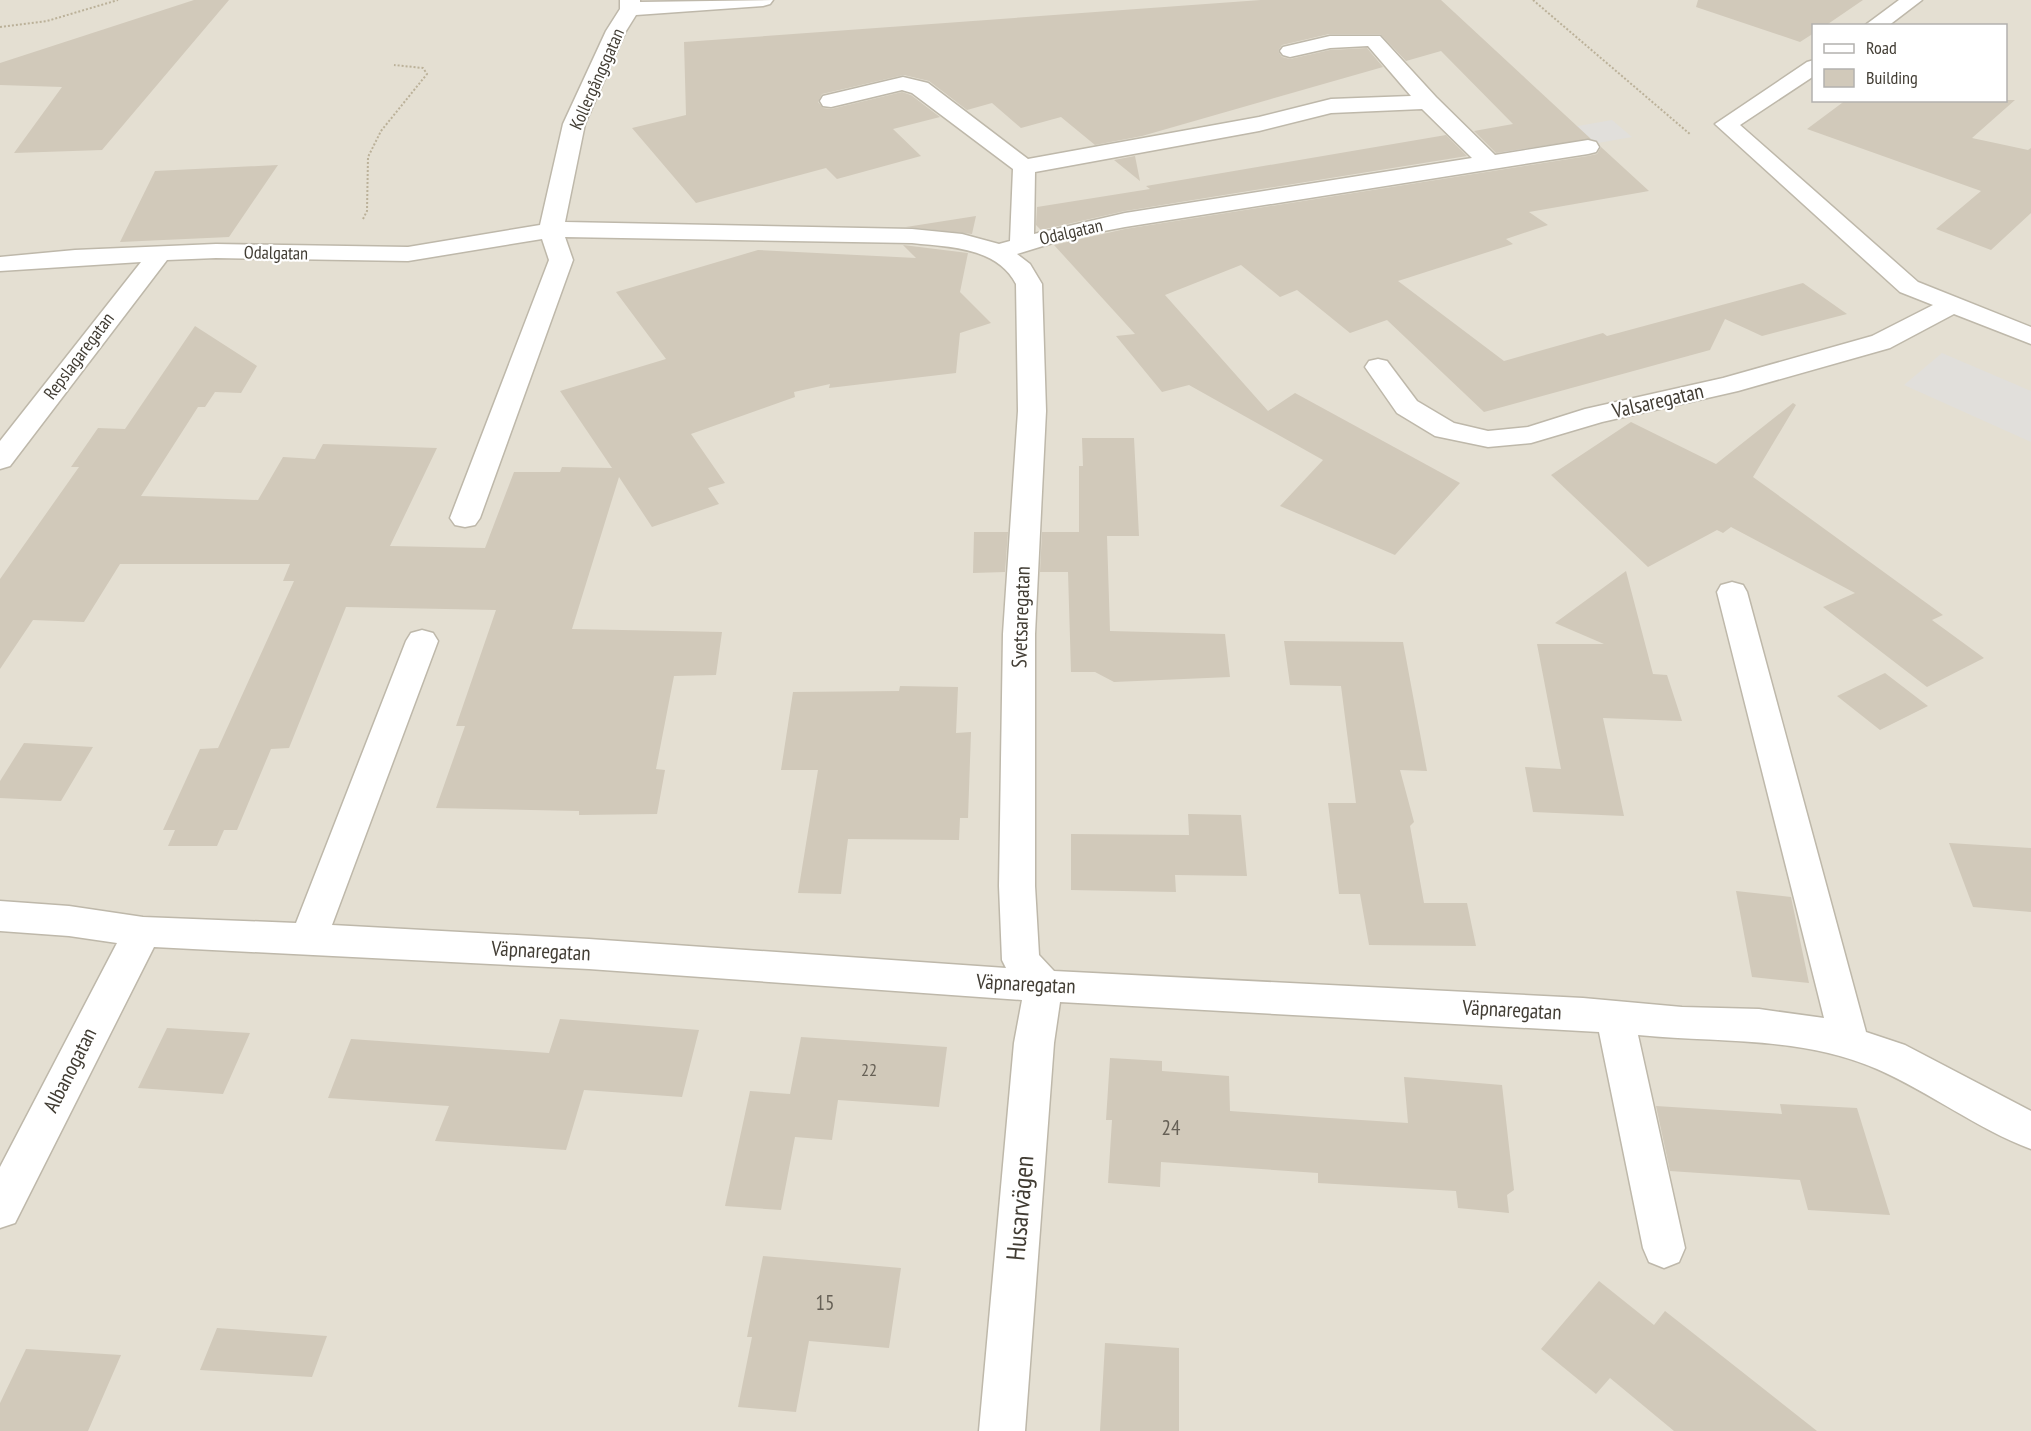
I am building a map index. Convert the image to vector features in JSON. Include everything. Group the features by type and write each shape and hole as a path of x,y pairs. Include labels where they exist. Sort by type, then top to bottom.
{"street":[{"path":"630,5 763,0"},
{"path":"1877,24 1912,0"},
{"name":"Kollergångsgatan","path":"551,230 574,124 630,5"},
{"path":"1290,51 1330,42 1373,40 1428,102 1490,162"},
{"path":"1812,67 1726,124 1909,287 2031,336"},
{"path":"831,101 903,83 920,88 1024,167 1259,124 1330,106 1428,102"},
{"name":"Odalgatan","path":"0,264 160,253 408,254 551,230 628,229 912,236 1011,248 1125,220 1588,147"},
{"path":"1011,248 1024,167"},
{"path":"465,518 561,260 551,230"},
{"name":"Svetsaregatan","path":"1011,248 1029,284 1032,411 1019,634 1017,886 1021,960 1044,986"},
{"name":"Repslagaregatan","path":"0,460 160,253"},
{"name":"Valsaregatan","path":"1378,367 1407,407 1445,430 1488,439 1531,435 1595,415 1728,385 1881,342 1953,305"},
{"path":"1732,592 1850,1043"},
{"path":"308,939 422,641"},
{"name":"Väpnaregatan","path":"0,916 69,921 143,933 308,939 600,955 1044,986 1254,995 1682,1023 1759,1025 1828,1035 1891,1057 2031,1131"},
{"name":"Albanogatan","path":"0,1209 121,971 143,933"},
{"name":"Husarvägen","path":"1002,1431 1034,1043 1044,986"},
{"path":"1616,1017 1664,1248"}],"path":[{"path":"0,27 47,21 118,0"},
{"path":"339,254 357,231 367,211 368,157 381,130 427,74 423,68 394,65"}],"shaded area":[{"path":"0,0 2031,0 2031,1431 0,1431"},
{"path":"1612,120 1632,137 1512,158 1493,141"},
{"path":"1942,353 2031,391 2031,442 1904,385"}],"building":[{"path":"194,0 229,0 102,150 14,153 62,87 0,85 0,63"},
{"path":"1261,0 1441,0 1591,139 1496,153 1474,131 1513,124 1441,51 1406,61 1380,34 1329,34 1282,45 1278,51 1282,57 1290,59 1330,50 1367,48 1383,67 1142,136 1095,145 1061,117 1021,128 992,103 967,110 929,81 904,75 822,94 818,102 823,108 831,109 902,92 911,95 940,117 893,129 921,156 837,179 826,168 696,203 632,128 686,115 684,42"},
{"path":"1698,0 1863,0 1828,24 1812,24 1812,34 1800,42 1696,7"},
{"path":"2007,100 2015,100 1972,138 2028,150 2031,148 2031,213 1991,250 1936,229 1981,191 1807,129 1843,102 2007,102"},
{"path":"1446,135 1467,156 1125,211 1041,230 1036,225 1037,207 1150,189 1146,186"},
{"path":"1601,147 1649,191 1529,212 1548,225 1506,239 1513,244 1398,281 1504,361 1603,333 1607,336 1803,283 1847,314 1762,336 1725,319 1710,350 1484,412 1387,320 1350,333 1297,290 1280,297 1241,265 1165,295 1268,411 1295,393 1460,483 1395,555 1280,506 1323,460 1189,385 1162,392 1116,336 1135,334 1054,245 1125,229 1588,156 1597,154"},
{"path":"1135,156 1140,181 1114,160"},
{"path":"278,165 229,237 120,242 155,171"},
{"path":"976,216 972,234 906,227"},
{"path":"903,245 968,253 960,292 991,323 960,333 956,373 829,388 830,384 794,392 795,397 691,434 725,483 708,488 719,504 652,527 619,477 572,629 722,632 716,675 674,676 656,769 665,770 657,814 579,815 579,811 436,808 465,726 456,726 496,610 346,607 289,748 271,749 237,830 224,830 217,846 168,846 175,830 163,830 200,749 218,748 294,581 283,581 290,564 120,564 84,622 33,620 0,669 0,579 79,467 71,467 98,428 125,429 195,326 257,366 241,393 215,392 205,407 198,407 141,496 258,500 283,457 315,459 323,444 437,448 390,546 485,548 514,472 560,472 562,467 612,468 560,391 666,359 616,292 758,250 916,258"},
{"path":"1793,403 1796,405 1753,477 1943,615 1932,620 1984,658 1927,687 1823,607 1855,593 1731,527 1723,533 1717,530 1648,567 1551,475 1631,422 1716,464"},
{"path":"1082,438 1134,438 1139,536 1107,536 1110,631 1225,634 1230,677 1114,682 1095,672 1071,672 1068,572 1040,572 1042,532 1079,532 1079,466 1083,466"},
{"path":"974,532 1008,532 1005,572 973,573"},
{"path":"1626,571 1653,674 1667,675 1682,721 1603,718 1624,816 1533,812 1525,767 1561,769 1537,644 1604,644 1555,623"},
{"path":"1284,641 1403,642 1427,771 1400,770 1414,822 1410,826 1424,903 1467,903 1476,946 1369,945 1360,894 1339,894 1328,803 1356,803 1341,686 1290,685"},
{"path":"1885,673 1928,706 1880,730 1837,696"},
{"path":"900,686 958,687 956,733 971,732 968,818 960,818 959,840 848,839 841,894 798,893 818,770 781,770 793,692 899,691"},
{"path":"24,743 93,747 61,801 0,798 0,781"},
{"path":"1188,814 1241,815 1247,876 1175,875 1176,892 1071,890 1071,834 1189,835"},
{"path":"1949,843 2031,848 2031,912 1973,907"},
{"path":"1736,891 1791,897 1809,983 1752,977"},
{"path":"560,1019 699,1030 682,1097 584,1090 566,1150 435,1141 449,1106 328,1098 351,1039 549,1053"},
{"path":"167,1028 250,1033 223,1094 138,1088"},
{"path":"801,1037 947,1047 939,1107 838,1100 832,1140 795,1137 781,1210 725,1206 750,1091 790,1094"},
{"path":"1110,1058 1162,1061 1162,1071 1229,1076 1230,1111 1314,1117 1408,1123 1404,1077 1502,1085 1514,1190 1507,1195 1509,1213 1458,1208 1456,1191 1318,1183 1318,1173 1161,1162 1160,1187 1108,1183 1112,1120 1106,1120"},
{"path":"1780,1104 1857,1108 1890,1215 1808,1210 1800,1180 1670,1171 1656,1106 1782,1114"},
{"path":"763,1256 901,1268 889,1348 809,1341 796,1412 738,1407 752,1337 747,1337"},
{"path":"1599,1281 1654,1325 1665,1311 1817,1431 1674,1431 1610,1378 1596,1394 1541,1349"},
{"path":"217,1328 327,1336 312,1377 200,1370"},
{"path":"1105,1343 1179,1348 1179,1431 1100,1431"},
{"path":"26,1349 121,1355 88,1431 0,1431 0,1403"}]}
